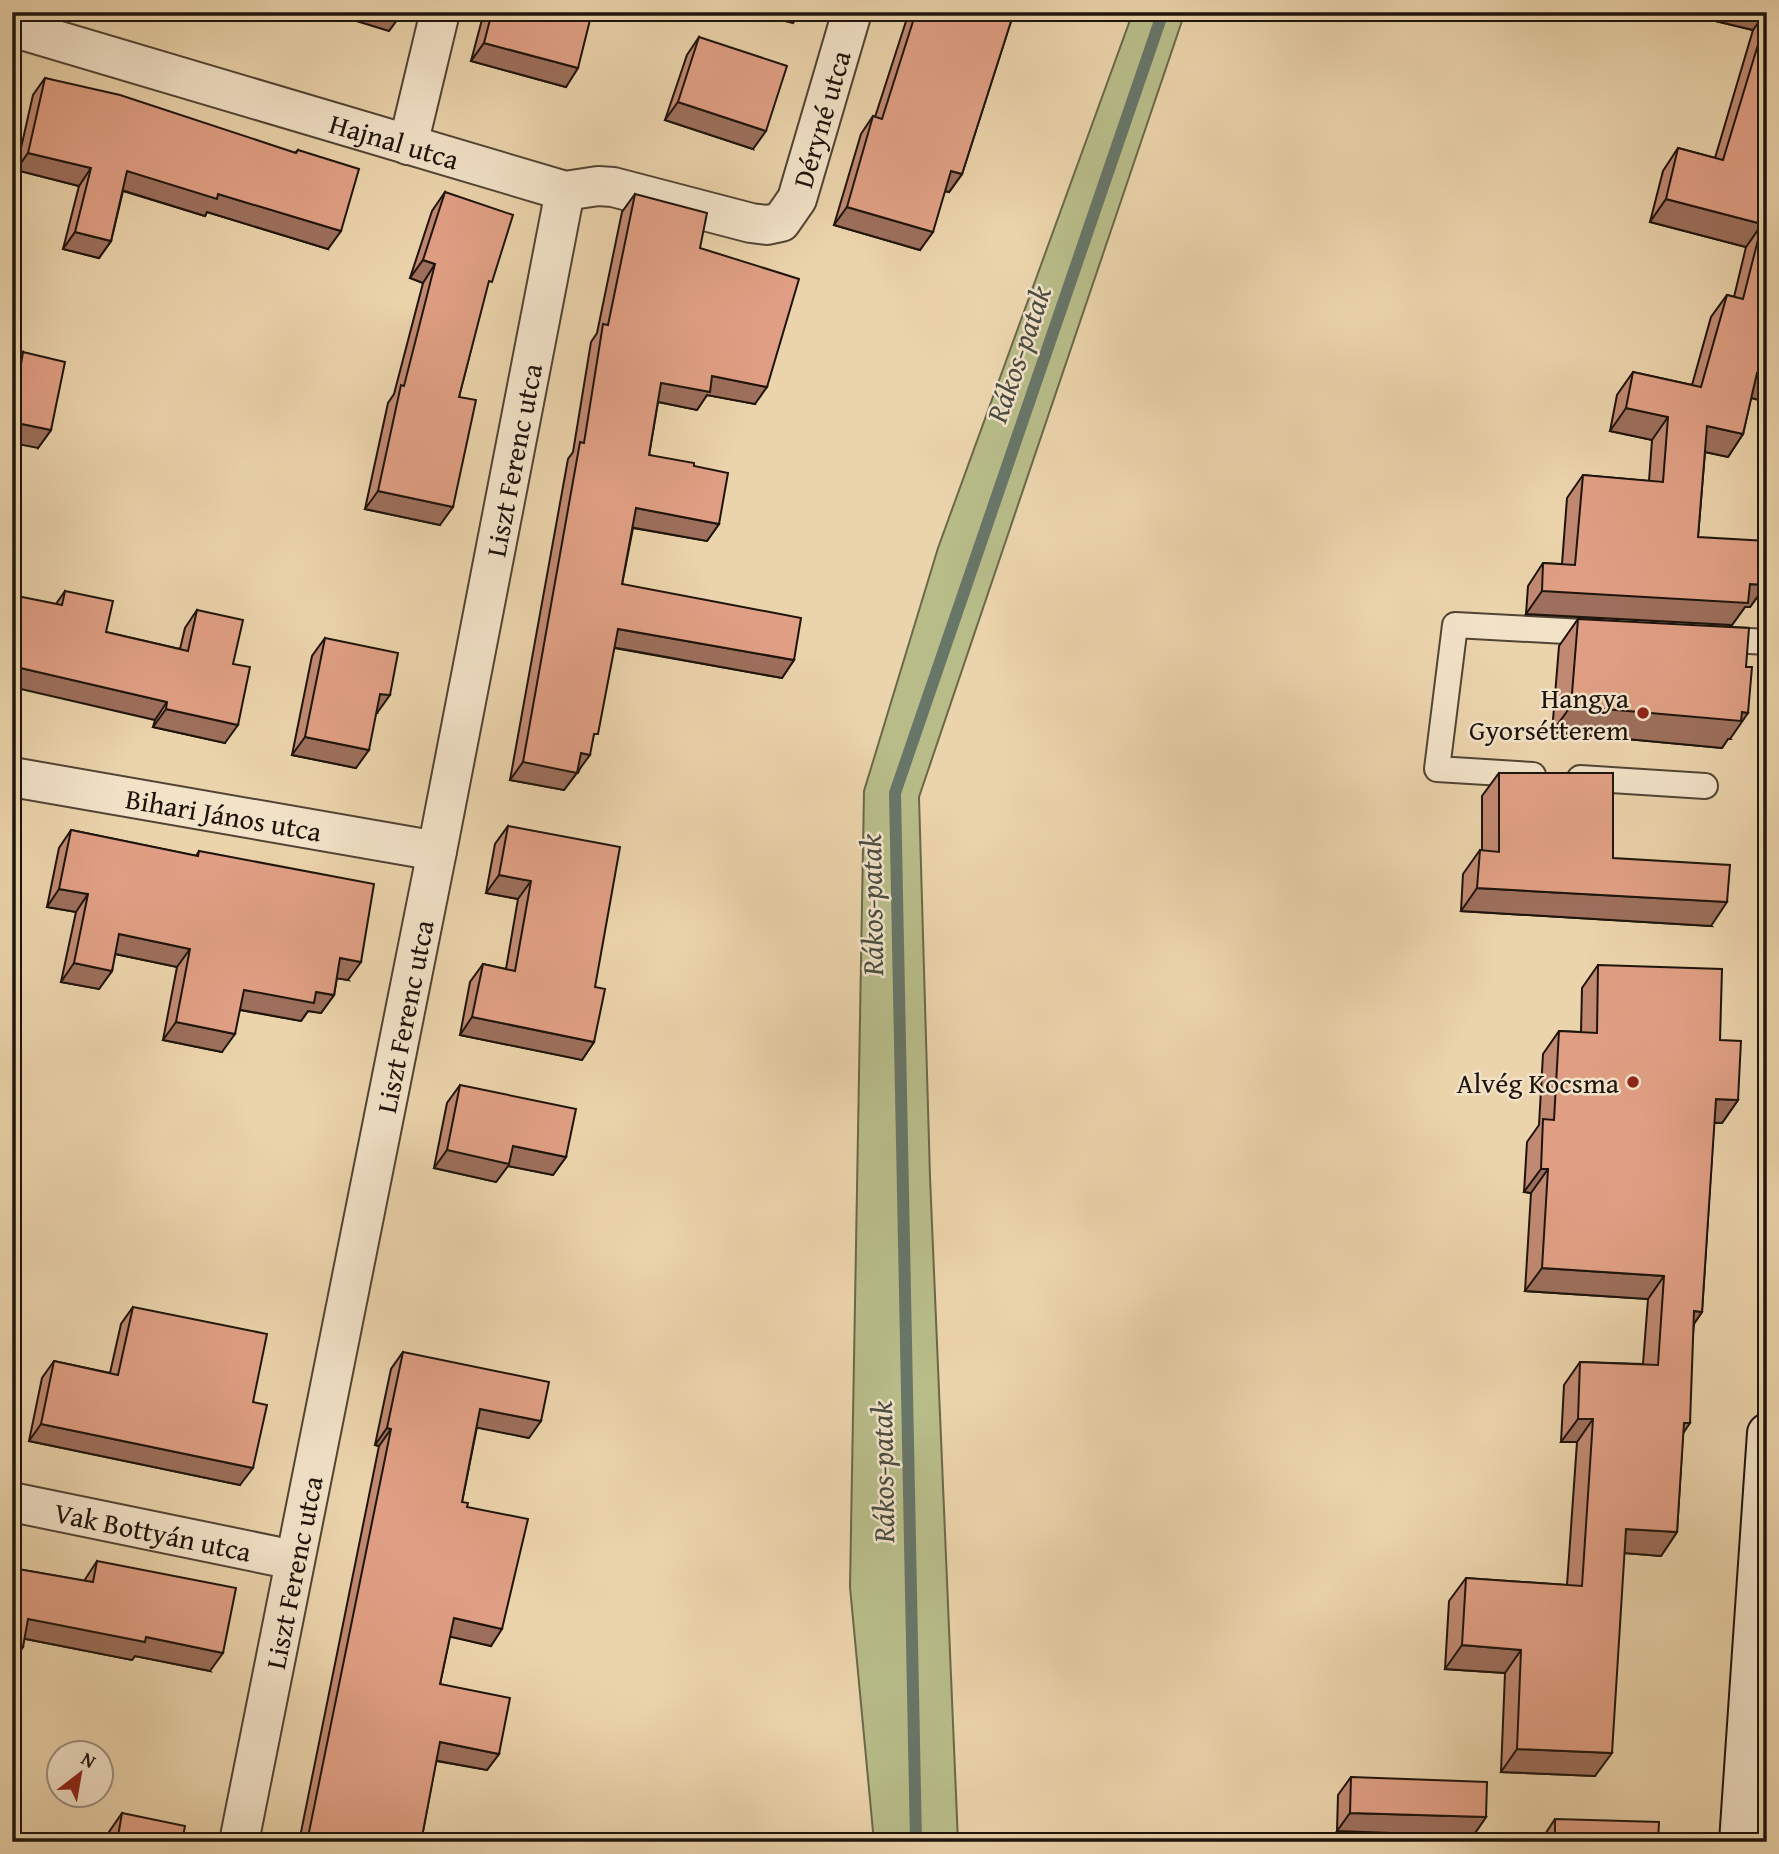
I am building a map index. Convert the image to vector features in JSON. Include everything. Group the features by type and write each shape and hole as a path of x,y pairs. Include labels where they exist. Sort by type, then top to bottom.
{"street":[{"path":"408,145 440,12"},
{"name":"Déryné utca","path":"780,222 797,199 852,12"},
{"name":"Hajnal utca","path":"12,27 565,191 598,186 613,187 751,223 767,225 780,222"},
{"name":"Liszt Ferenc utca","path":"239,1842 565,191"},
{"name":"Bihari János utca","path":"12,777 437,850"},
{"path":"1739,1842 1766,1447"},
{"name":"Vak Bottyán utca","path":"12,1502 294,1560"}],"lane":[{"path":"1631,635 1455,625 1437,769 1705,786"},
{"path":"1686,637 1767,642"}],"green space":[{"path":"1133,12 1185,12 919,797 930,1177 958,1842 874,1842 850,1587 864,791 938,548"}],"building":[{"path":"492,12 592,12 578,68 484,43"},
{"path":"916,12 1014,12 962,174 951,171 933,232 847,207 873,116 882,119"},
{"path":"1767,15 1767,375 1757,373 1743,434 1707,426 1698,537 1767,541 1766,585 1750,584 1748,603 1542,591 1543,563 1575,565 1583,475 1663,482 1668,417 1626,408 1633,372 1701,387 1727,295 1743,299 1762,224 1666,199 1678,148 1723,160"},
{"path":"699,37 787,66 766,131 678,102"},
{"path":"45,78 120,95 296,153 298,150 359,169 341,231 218,194 217,199 127,171 111,241 75,232 91,168 28,153"},
{"path":"445,192 513,215 492,282 489,281 459,397 476,400 453,507 378,491 401,385 404,386 435,264 423,260"},
{"path":"635,194 707,213 700,248 799,279 767,387 712,376 710,392 661,383 649,455 694,463 694,466 728,473 719,524 636,508 622,584 801,618 794,660 618,629 598,734 594,734 590,755 581,753 577,773 523,762 580,442 584,443 603,324 608,325"},
{"path":"23,352 65,362 51,430 12,422 12,362 21,364"},
{"path":"65,591 113,601 106,632 188,651 197,610 243,620 233,664 250,667 238,725 166,709 167,702 12,666 12,595 62,605"},
{"path":"1578,619 1749,628 1746,667 1752,667 1748,713 1742,712 1741,721 1571,706"},
{"path":"325,638 398,653 390,695 380,694 369,750 305,737"},
{"path":"1499,773 1613,773 1613,858 1730,865 1727,902 1477,888 1480,850 1499,852"},
{"path":"508,826 620,847 595,987 605,989 594,1042 472,1017 483,964 515,971 531,881 499,875"},
{"path":"71,830 198,856 199,851 374,884 361,962 340,958 334,995 316,992 314,1003 244,990 235,1034 176,1022 190,949 119,934 112,971 74,963 88,894 59,889"},
{"path":"1598,965 1722,969 1720,1040 1741,1041 1738,1100 1716,1099 1702,1312 1694,1311 1690,1423 1684,1423 1677,1532 1626,1529 1612,1753 1517,1749 1521,1650 1462,1645 1466,1578 1582,1586 1593,1419 1578,1419 1580,1362 1658,1365 1664,1276 1542,1268 1548,1169 1541,1169 1543,1119 1554,1120 1559,1031 1597,1033"},
{"path":"460,1085 576,1109 566,1157 513,1146 509,1164 447,1150"},
{"path":"133,1307 267,1334 253,1402 267,1405 253,1468 41,1424 54,1361 118,1375"},
{"path":"403,1352 549,1382 541,1421 480,1409 462,1502 468,1503 467,1507 528,1519 502,1629 454,1618 440,1684 510,1698 499,1754 440,1742 421,1842 307,1842 391,1429 387,1428"},
{"path":"97,1561 236,1588 223,1653 146,1637 145,1642 28,1619 23,1647 12,1645 12,1568 93,1582"},
{"path":"1351,1777 1487,1782 1486,1817 1350,1813"},
{"path":"122,1813 185,1826 182,1842 117,1842"},
{"path":"1555,1819 1659,1822 1658,1842 1555,1842"}],"waterway":[{"name":"Rákos-patak","path":"916,1842 895,793 1163,12"}],"place":[{"name":"Hangya Gyorsétterem","path":"1643,713"},
{"name":"Alvég Kocsma","path":"1633,1082"}]}
